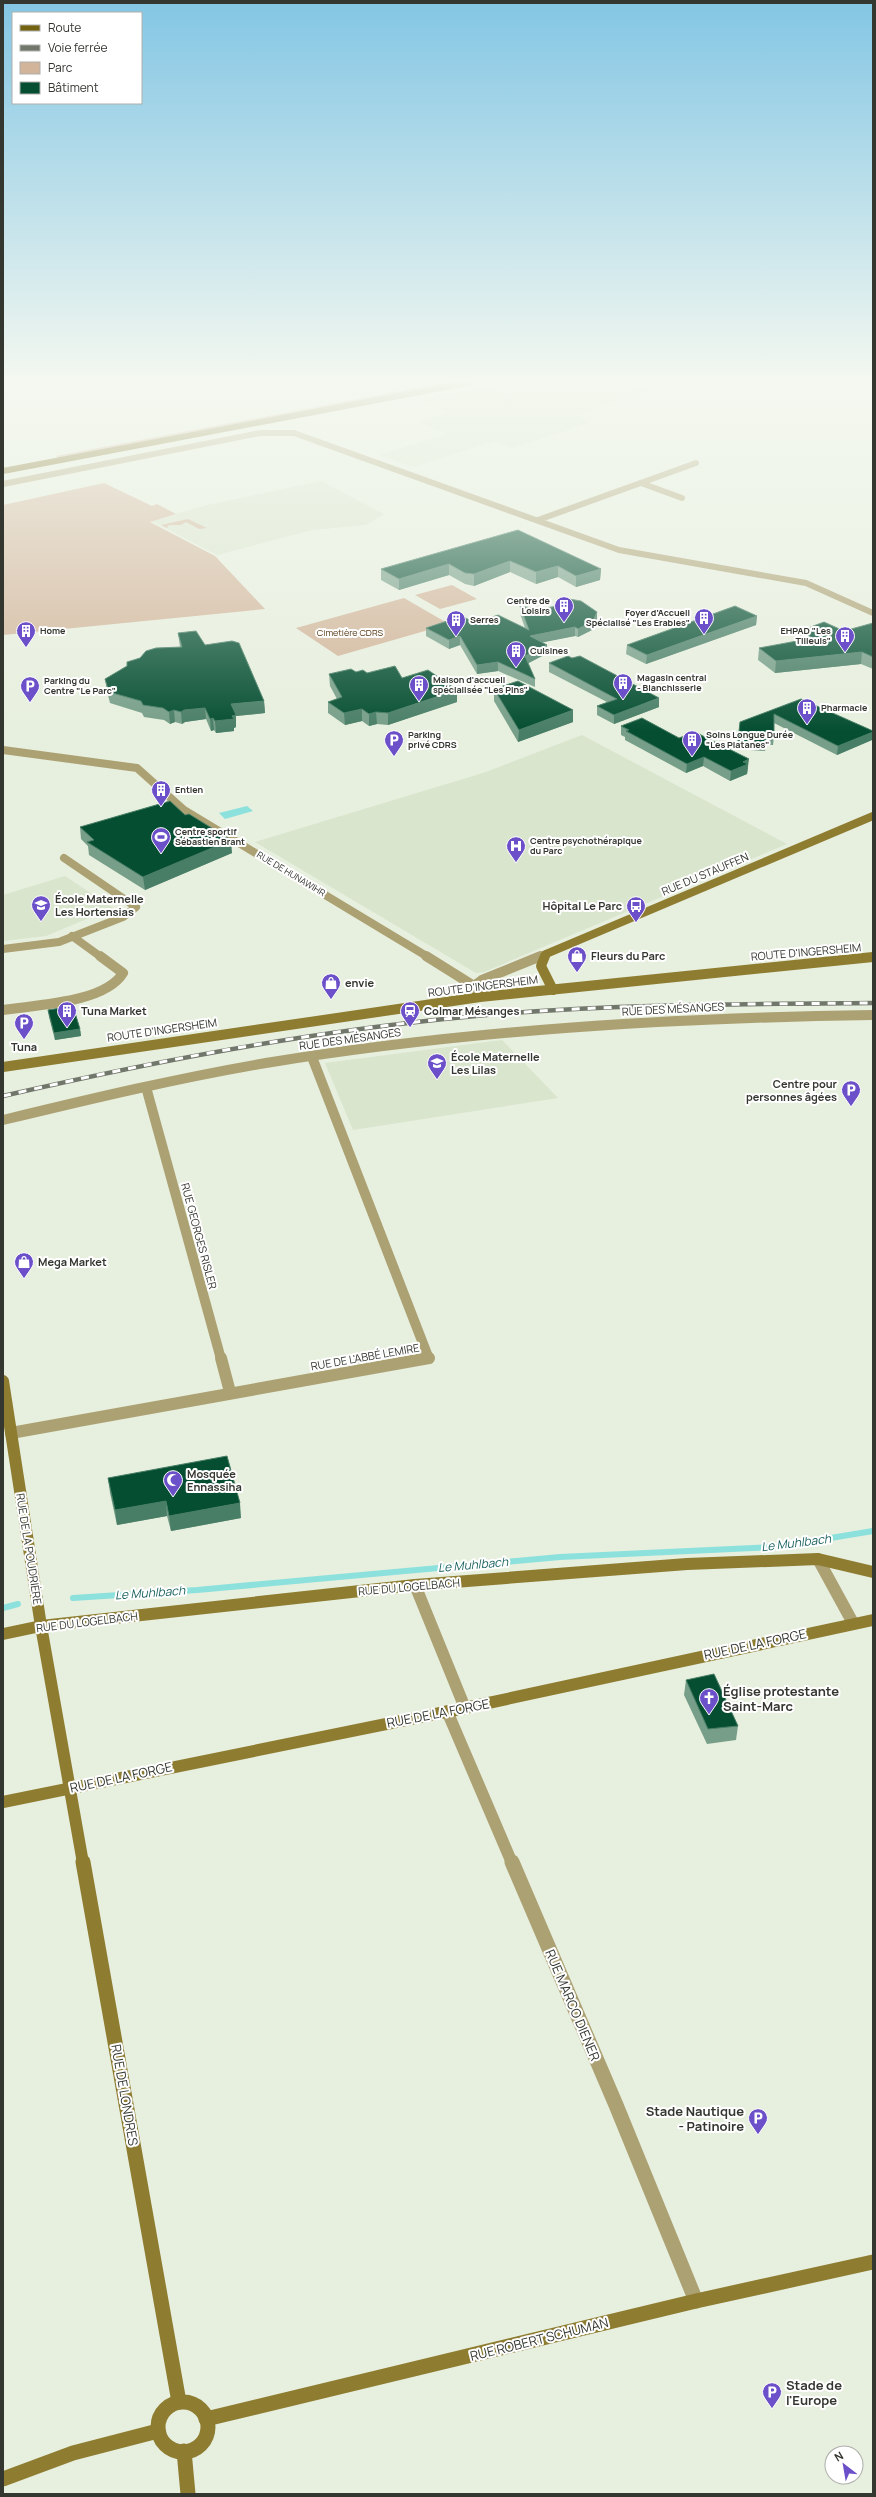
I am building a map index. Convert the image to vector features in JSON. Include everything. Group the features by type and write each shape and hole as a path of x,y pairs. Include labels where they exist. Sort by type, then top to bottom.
{"street":[{"path":"480,499 619,550 806,583 873,613"},
{"path":"538,520 598,499"},
{"name":"RUE DE HUNAWIHR","path":"3,750 137,768 184,810 474,986 480,997"},
{"name":"RUE DU STAUFFEN","path":"474,986 482,980 873,816"},
{"path":"3,949 59,942 123,917 136,906 64,858"},
{"path":"3,1010 50,1003 91,994 116,983 124,973 72,936"},
{"path":"546,954 541,966 553,990"},
{"name":"ROUTE D'INGERSHEIM","path":"3,1067 480,997 873,957"},
{"name":"RUE DES MÉSANGES","path":"3,1120 146,1087 312,1057 487,1034 595,1025 732,1017 873,1014"},
{"name":"RUE DE L'ABBÉ LEMIRE","path":"11,1433 230,1392 429,1359 312,1057"},
{"name":"RUE GEORGES RISLER","path":"146,1087 230,1392"},
{"name":"RUE DE LA POUDRIÈRE","path":"3,1381 41,1626 71,1788"},
{"path":"818,1559 853,1623"},
{"name":"RUE DU LOGELBACH","path":"3,1634 41,1626 415,1585 687,1564 818,1559 873,1572"},
{"path":"415,1585 465,1708"},
{"name":"RUE DE LA FORGE","path":"3,1802 465,1708 853,1623 873,1620"},
{"name":"RUE MARCO DIENER","path":"447,1711 673,2241 696,2301"},
{"name":"RUE DE LONDRES","path":"71,1788 180,2402"},
{"name":"RUE ROBERT SCHUMAN","path":"206,2419 696,2301 873,2262"},
{"path":"180,2402 186,2402 200,2407 206,2419 207,2426 202,2440 197,2445 184,2451 167,2447 159,2437 159,2423 166,2410 180,2402"},
{"path":"3,2479 73,2453 158,2431"},
{"path":"184,2451 188,2494"}],"shaded area":[{"path":"238,499 354,499 384,514 366,525 312,530 217,555 151,521 207,505"},
{"name":"Centre psychothérapique du Parc","path":"582,735 787,844 484,972 476,973 255,842 483,773"},
{"name":"École Maternelle Les Hortensias","path":"65,876 113,908 46,936 3,941 3,895"},
{"name":"École Maternelle Les Lilas","path":"502,1040 558,1098 353,1130 325,1063"}],"green space":[{"path":"33,499 136,499 152,506 157,504 176,514 150,522 215,556 265,609 3,635 3,505"},
{"path":"188,519 207,528 199,529 186,522 181,525 169,525 167,528 161,525"},
{"path":"452,585 477,599 440,609 415,595"},
{"name":"Cimetière CDRS","path":"404,598 449,624 338,656 296,628"}],"water":[{"path":"247,806 253,811 225,819 219,813"}],"building":[{"path":"518,530 601,569 576,576 558,566 536,572 510,561 474,574 465,573 449,564 399,579 381,569"},
{"path":"569,599 581,601 597,612 593,621 578,629 575,627 530,636 547,645 525,656 535,679 498,662 477,665 460,636 449,640 426,628 462,616 475,623 498,615 529,630 520,606 538,609 565,605"},
{"path":"735,606 757,616 647,655 627,645"},
{"path":"824,622 844,631 873,623 873,657 862,652 776,661 759,648 813,638 800,631"},
{"path":"196,631 205,645 232,641 239,643 264,701 231,704 236,715 232,716 234,719 215,721 213,718 210,719 205,708 184,710 181,712 174,710 169,712 163,708 143,705 141,701 109,692 105,679 127,666 127,662 140,658 146,651 156,648 182,647 178,633"},
{"path":"568,656 572,658 580,656 659,698 614,715 597,706 617,699 549,663"},
{"path":"395,666 402,678 428,670 457,690 388,713 376,712 369,714 362,709 344,713 328,702 342,697 329,674 351,669 356,672 363,670 367,673"},
{"path":"518,681 573,710 519,730 494,689"},
{"path":"801,699 873,732 838,746 774,714 774,736 766,736 766,743 738,741 740,722"},
{"path":"642,718 679,738 695,732 749,759 743,762 748,764 731,771 704,757 687,764 626,731 629,730 621,726"},
{"name":"Centre sportif Sébastien Brant","path":"170,801 185,815 189,814 231,840 143,877 87,842 94,840 80,827"},
{"path":"73,1006 80,1029 54,1033 48,1010"},
{"name":"Mosquée Ennassiha","path":"227,1456 240,1503 169,1516 166,1501 115,1510 108,1478"},
{"path":"714,1674 738,1726 708,1729 686,1680"}],"waterway":[{"name":"Le Muhlbach","path":"73,1598 197,1590 560,1557 776,1547 873,1531"},
{"name":"Le Muhlbach","path":"3,1608 18,1604"}],"railway":[{"path":"3,1096 120,1070 238,1048 357,1029 416,1022 575,1009 724,1004 873,1003"}],"place":[{"name":"Centre de Loisirs","path":"564,623"},
{"name":"Foyer d'Accueil Spécialisé \"Les Erables\"","path":"704,635"},
{"name":"Serres","path":"456,637"},
{"name":"Home","path":"26,648"},
{"name":"EHPAD \"Les Tilleuls\"","path":"845,653"},
{"name":"Cuisines","path":"516,668"},
{"name":"Magasin central - Blanchisserie","path":"623,700"},
{"name":"Maison d'accueil spécialisée \"Les Pins\"","path":"419,702"},
{"name":"Parking du Centre \"Le Parc\"","path":"30,703"},
{"name":"Pharmacie","path":"807,725"},
{"name":"Parking privé CDRS","path":"394,757"},
{"name":"Soins Longue Durée \"Les Platanes\"","path":"692,757"},
{"name":"Entlen","path":"161,807"},
{"name":"Centre sportif Sébastien Brant","path":"161,854"},
{"name":"Centre psychothérapique du Parc","path":"516,863"},
{"name":"École Maternelle Les Hortensias","path":"41,922"},
{"name":"Hôpital Le Parc","path":"636,923"},
{"name":"Fleurs du Parc","path":"577,973"},
{"name":"envie","path":"331,1000"},
{"name":"Tuna Market","path":"67,1028"},
{"name":"Colmar Mésanges","path":"410,1028"},
{"name":"Tuna","path":"24,1040"},
{"name":"École Maternelle Les Lilas","path":"437,1080"},
{"name":"Centre pour personnes âgées","path":"851,1107"},
{"name":"Mega Market","path":"24,1279"},
{"name":"Mosquée Ennassiha","path":"173,1497"},
{"name":"Église protestante Saint-Marc","path":"709,1715"},
{"name":"Stade Nautique - Patinoire","path":"758,2135"},
{"name":"Stade de l'Europe","path":"772,2409"}]}
